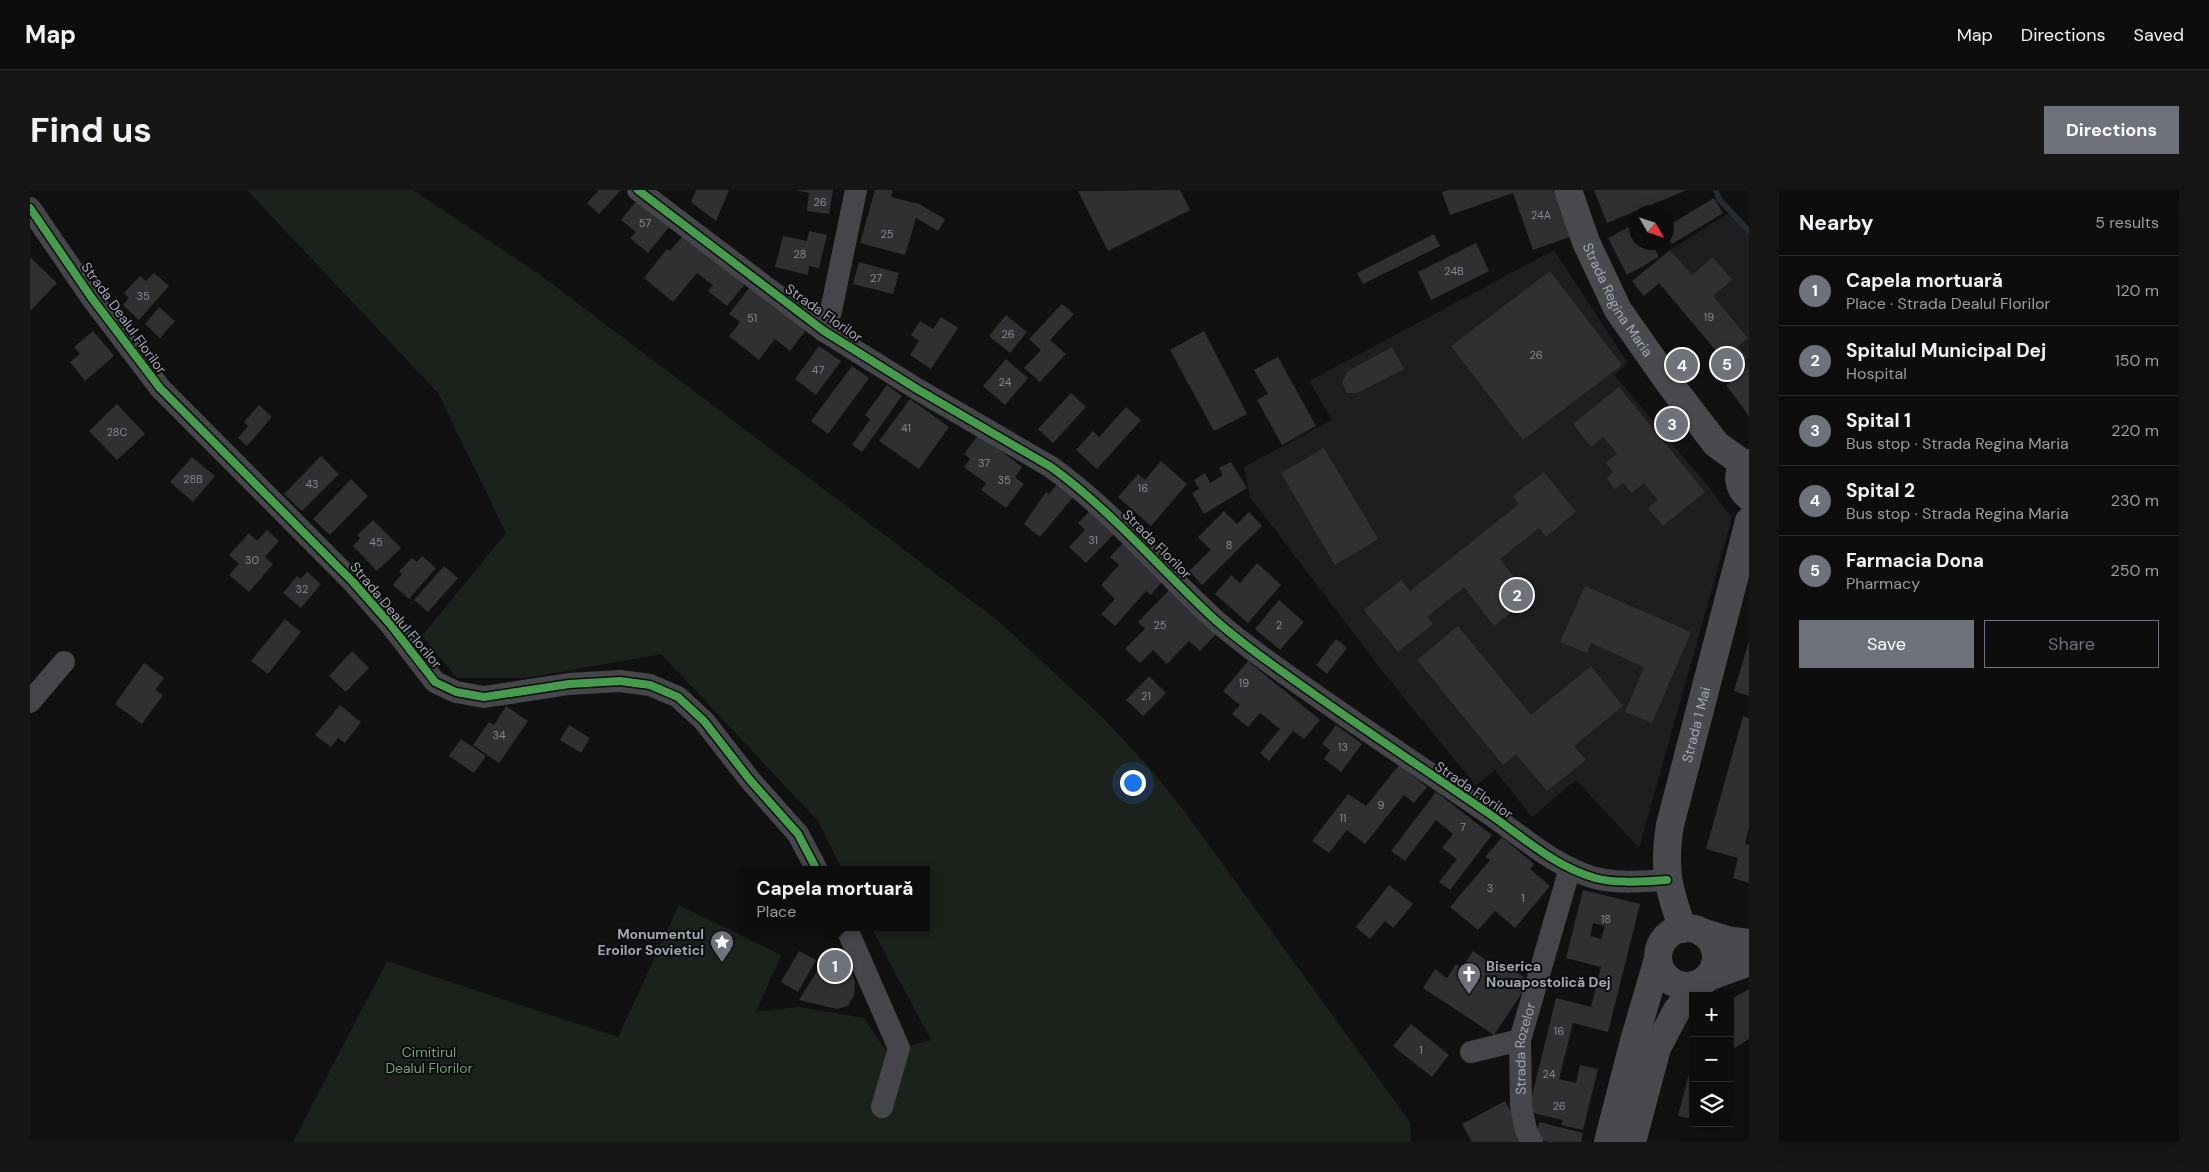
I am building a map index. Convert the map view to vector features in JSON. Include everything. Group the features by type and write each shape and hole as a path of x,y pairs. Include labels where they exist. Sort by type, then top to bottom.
{"main road":[{"name":"Strada Regina Maria","path":"1568,190 1586,242 1618,310 1670,384 1716,444 1747,464"},
{"path":"1747,464 1739,476 1740,486 1749,497"},
{"name":"Strada 1 Mai","path":"1692,930 1667,880 1667,843 1670,825 1749,521"},
{"path":"1608,1142 1660,948 1665,939 1673,932 1692,930 1727,940 1749,943"},
{"path":"1632,1142 1657,1048 1677,1010 1714,968 1716,958 1714,948 1709,939 1692,930"},
{"path":"1658,959 1660,968 1666,977 1674,983 1683,986 1693,986 1705,979 1749,962"}],"street":[{"name":"Strada Florilor","path":"638,190 824,331 1063,476 1098,504 1211,616 1240,642 1548,857 1596,878 1627,882 1667,880"},
{"path":"824,331 831,311 856,190"},
{"name":"Strada Dealul Florilor","path":"30,208 92,297 160,388 353,582 390,624 435,682 456,692 484,697 569,684 620,681 650,685 678,697 704,721 750,780 798,834 814,866"},
{"path":"30,702 64,662"},
{"name":"Strada Rozelor","path":"1532,1142 1526,1130 1521,1106 1520,1040 1570,868"},
{"path":"848,931 899,1048 882,1107"},
{"path":"1472,1052 1520,1040"}],"shaded area":[{"path":"1731,212 1749,232 1749,416 1738,376 1732,369 1738,347 1723,359 1659,283 1644,296 1632,281 1670,250 1674,250 1674,248"},
{"path":"1554,250 1628,363 1614,375 1708,486 1732,518 1639,848 1576,780 1532,817 1495,770 1476,786 1383,672 1250,497 1244,467 1332,420 1309,381"}],"green space":[{"name":"Cimitirul Dealul Florilor","path":"247,190 413,190 539,274 997,620 1100,715 1149,767 1187,815 1410,1122 1411,1142 293,1142 387,961 618,1037 679,905 781,955 756,1012 799,1007 864,1018 887,1052 931,1040 873,931 930,931 930,866 840,866 818,821 661,654 527,678 457,678 422,636 506,533 438,393"}],"building":[{"path":"599,190 621,190 599,214 587,203"},
{"path":"696,190 729,190 716,221 691,202"},
{"path":"795,190 833,190 829,214 807,211 809,193"},
{"path":"875,190 893,190 891,197 919,204 945,219 938,231 916,218 905,255 860,243"},
{"path":"1180,190 1190,210 1108,251 1078,191"},
{"path":"1449,190 1553,190 1570,237 1533,250 1513,193 1450,215 1442,192"},
{"path":"1594,190 1687,190 1651,205 1629,205 1629,214 1607,223"},
{"path":"1714,198 1723,213 1674,243 1674,222"},
{"path":"637,200 669,227 648,253 630,238 636,232 621,220"},
{"path":"1629,227 1629,250 1655,250 1659,257 1627,275 1608,238"},
{"path":"809,231 827,235 819,268 809,266 808,275 775,267 783,236 807,241"},
{"path":"684,234 745,284 727,306 708,291 713,285 697,273 673,302 644,278 667,249 670,251"},
{"path":"1434,234 1440,246 1363,284 1357,273"},
{"path":"1476,243 1489,271 1431,300 1418,272"},
{"path":"1670,250 1692,275 1713,257 1732,280 1713,296 1748,338 1738,346 1747,357 1717,381 1709,371 1723,359 1659,283 1644,296 1632,281"},
{"path":"30,257 57,283 30,311"},
{"path":"859,262 899,273 893,294 853,284"},
{"path":"1550,271 1622,365 1523,440 1451,346"},
{"path":"154,273 169,286 139,320 123,305 129,298 124,293 140,276 146,281"},
{"path":"750,287 806,330 790,351 775,339 759,360 729,336 740,322 729,314"},
{"path":"1062,304 1074,314 1050,340 1066,354 1040,382 1024,368 1041,350 1029,339"},
{"path":"159,307 175,321 160,338 145,324"},
{"path":"1006,315 1027,332 1010,353 989,336"},
{"path":"941,317 958,328 931,369 910,355 919,341 911,335 920,321 933,329"},
{"path":"93,331 114,356 85,381 70,362 80,354 74,347"},
{"path":"1204,331 1247,414 1214,431 1170,350"},
{"path":"819,346 841,361 816,395 795,379"},
{"path":"1392,347 1404,369 1357,393 1347,393 1342,382 1348,371"},
{"path":"1278,357 1316,426 1282,445 1257,400 1268,394 1254,370"},
{"path":"1006,359 1028,378 1005,405 983,386"},
{"path":"852,366 869,378 828,434 811,421"},
{"path":"1749,367 1749,416 1726,385"},
{"path":"887,385 902,396 862,452 852,445 870,419 865,415"},
{"path":"1619,387 1705,492 1663,526 1648,508 1658,500 1644,483 1632,493 1623,483 1615,489 1607,478 1613,472 1606,463 1617,454 1603,437 1591,447 1573,424"},
{"path":"1071,393 1086,407 1053,443 1038,429"},
{"path":"910,399 949,427 919,469 879,441"},
{"path":"117,404 145,434 117,460 89,431"},
{"path":"259,405 272,417 247,446 238,438 248,426 244,422"},
{"path":"1126,407 1141,420 1097,469 1076,450 1093,431 1099,437"},
{"path":"979,434 1022,467 1015,477 1024,484 1006,508 981,490 986,483 964,467 970,459 964,454"},
{"path":"1324,448 1378,539 1335,565 1281,473"},
{"path":"321,456 339,474 302,511 284,494"},
{"path":"192,457 215,476 193,502 170,482"},
{"path":"1161,461 1187,484 1151,526 1118,497 1138,474 1145,480"},
{"path":"1231,462 1247,488 1204,514 1192,493 1199,489 1194,480 1205,473 1210,483 1223,475 1219,468"},
{"path":"1544,472 1576,512 1546,537 1539,528 1500,559 1530,597 1494,626 1464,587 1427,617 1433,624 1398,652 1364,610 1401,580 1410,591 1519,504 1513,496"},
{"path":"351,479 368,496 330,535 313,519"},
{"path":"1058,483 1074,496 1040,537 1024,524 1046,492 1049,494"},
{"path":"1092,509 1116,532 1086,563 1069,547 1085,530 1078,523"},
{"path":"1224,511 1237,524 1249,512 1262,526 1202,585 1189,571 1211,550 1198,537"},
{"path":"373,520 401,548 377,571 353,546 360,538 357,535"},
{"path":"267,530 279,541 265,557 273,564 249,592 229,575 239,564 229,555 249,533 257,541"},
{"path":"1124,542 1164,579 1151,595 1146,591 1115,626 1101,614 1115,599 1101,585 1119,565 1110,557"},
{"path":"422,556 436,568 409,599 393,585 402,574 399,571 412,558 417,562"},
{"path":"1257,563 1281,585 1248,623 1215,594 1231,575 1240,583"},
{"path":"444,566 458,578 428,612 414,600"},
{"path":"307,572 321,584 301,608 283,593 297,576 301,579"},
{"path":"1585,586 1691,632 1652,723 1625,712 1644,667 1591,643 1587,653 1560,642"},
{"path":"1170,589 1216,634 1200,651 1189,641 1167,664 1153,650 1140,663 1125,649 1145,629 1138,622"},
{"path":"1279,600 1304,622 1280,650 1255,629"},
{"path":"285,619 301,632 268,674 251,661"},
{"path":"1458,626 1531,715 1591,666 1623,706 1574,746 1586,760 1547,791 1516,754 1503,765 1417,660"},
{"path":"1336,639 1347,648 1327,674 1316,665"},
{"path":"1749,641 1749,696 1734,691"},
{"path":"352,651 369,668 346,692 329,676"},
{"path":"1248,661 1320,720 1304,739 1293,731 1269,761 1260,753 1280,729 1260,713 1248,727 1232,714 1240,705 1223,691"},
{"path":"144,663 164,678 155,690 163,695 142,724 115,704"},
{"path":"1149,676 1166,693 1143,716 1126,700"},
{"path":"340,705 361,722 345,743 338,738 331,747 315,735"},
{"path":"506,706 528,721 499,763 473,745 489,722 494,725"},
{"path":"1743,716 1749,718 1749,828 1745,843 1749,845 1749,883 1733,878 1738,858 1706,849"},
{"path":"569,725 590,738 581,753 560,740"},
{"path":"1336,725 1362,744 1341,772 1324,759 1330,750 1322,744"},
{"path":"461,739 486,756 474,773 449,756"},
{"path":"1399,765 1427,787 1414,803 1404,795 1365,844 1347,830 1329,853 1312,841 1348,794 1366,806"},
{"path":"1436,792 1492,835 1450,890 1439,882 1457,859 1442,848 1453,834 1436,820 1405,861 1391,851"},
{"path":"1502,837 1534,864 1530,869 1550,886 1515,928 1495,911 1478,930 1450,907 1490,860 1485,857"},
{"path":"1389,885 1413,904 1393,928 1385,921 1370,939 1356,927"},
{"path":"1583,890 1640,904 1608,1032 1573,1023 1559,1079 1576,1083 1580,1065 1598,1069 1583,1130 1561,1125 1563,1120 1528,1112 1556,998 1591,1007 1601,967 1566,958","holes":["1593,923 1605,926 1601,939 1590,936"]},
{"path":"832,947 844,951 855,982 854,995 848,1006 837,1009 799,1000"},
{"path":"799,951 816,960 798,992 781,982"},
{"name":"Biserica Nouapostolică Dej","path":"1473,951 1500,969 1504,964 1530,981 1494,1035 1423,988 1435,969 1447,978 1456,964 1462,968"},
{"path":"1749,989 1749,1039 1734,1048 1734,1037 1734,998"},
{"path":"1411,1024 1449,1055 1432,1077 1393,1046"},
{"path":"1689,1073 1689,1118 1678,1116"},
{"path":"1505,1101 1528,1142 1472,1142 1462,1124"},
{"path":"1539,1122 1583,1133 1581,1142 1548,1142 1535,1139"}],"waterway":[{"path":"1716,190 1719,199 1749,231"}],"cycle path":[{"path":"638,190 824,331 917,389 1051,467 1114,520 1192,598 1242,642 1318,697 1551,858 1580,873 1604,880 1622,882 1667,880"},
{"path":"30,208 91,297 160,388 353,582 390,624 435,682 456,692 484,697 569,684 620,681 650,685 678,697 704,721 750,780 798,834 815,866"}],"place":[{"name":"Farmacia Dona","path":"1727,364"},
{"name":"Spital 2","path":"1682,365"},
{"name":"Spital 1","path":"1672,424"},
{"name":"Spitalul Municipal Dej","path":"1517,595"},
{"name":"Monumentul Eroilor Sovietici","path":"722,963"},
{"name":"Capela mortuară","path":"835,966"},
{"name":"Biserica Nouapostolică Dej","path":"1469,995"}]}
